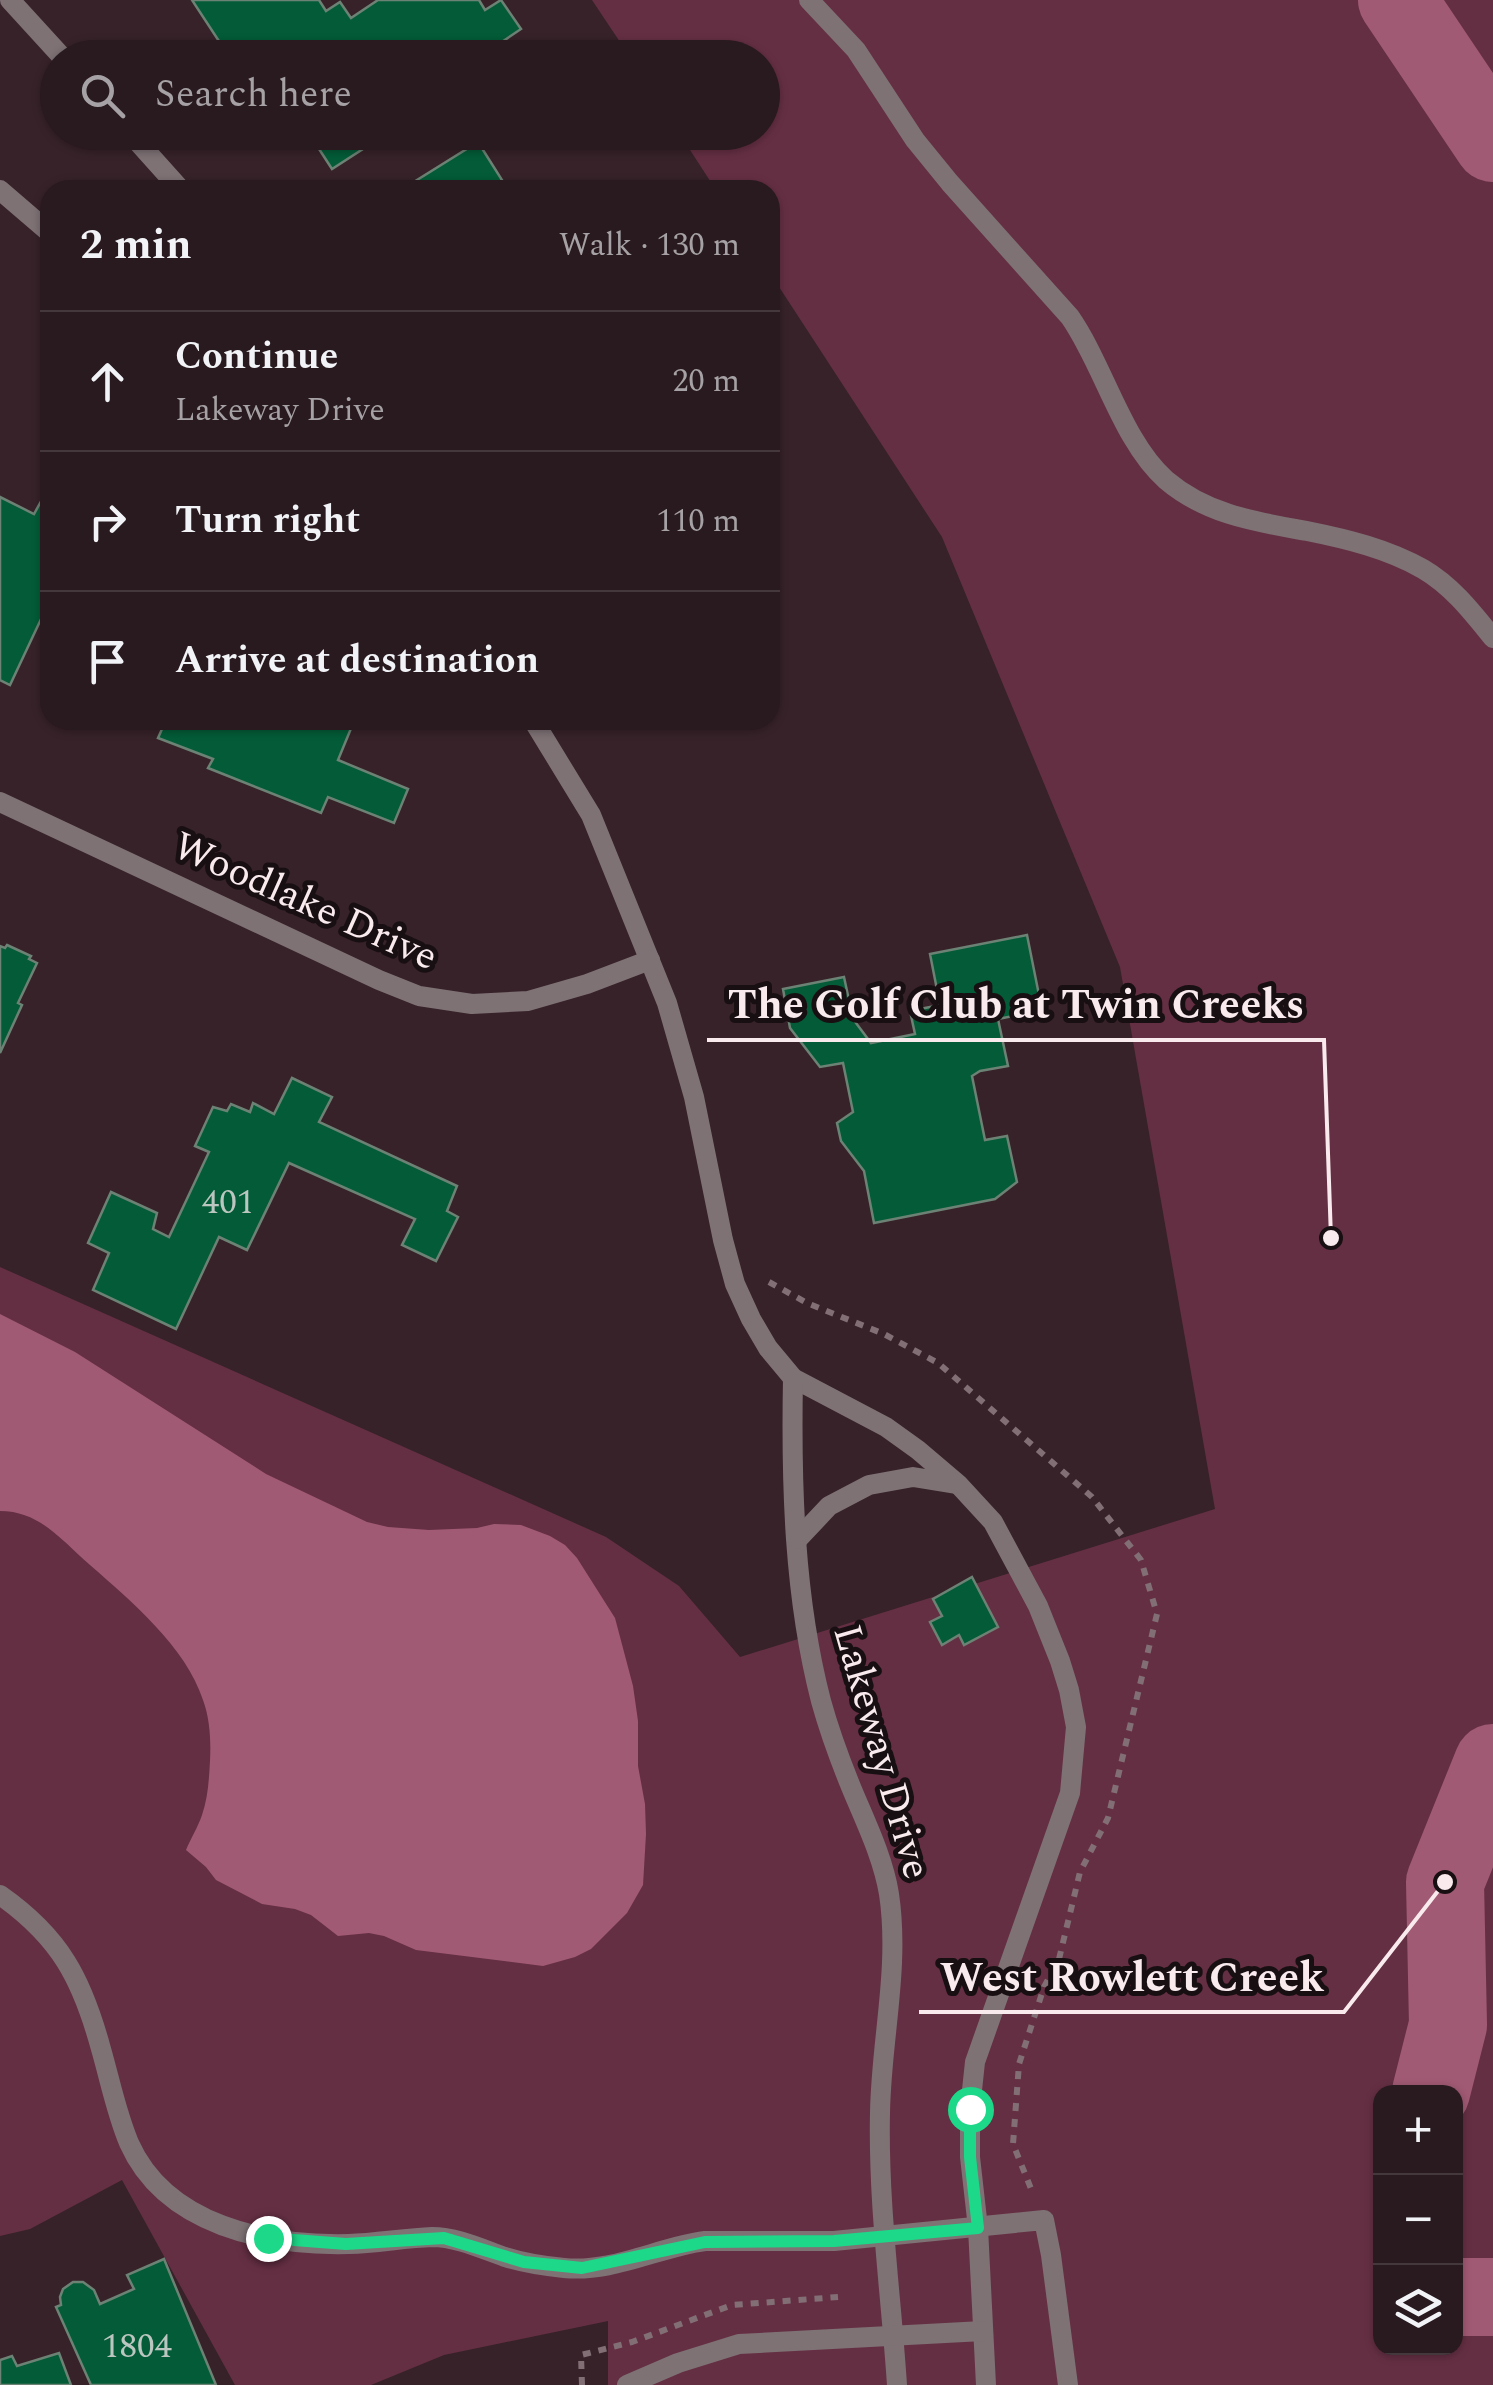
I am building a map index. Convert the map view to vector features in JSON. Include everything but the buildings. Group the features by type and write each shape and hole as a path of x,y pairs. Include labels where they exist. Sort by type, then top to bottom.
{"street":[{"path":"10,0 46,40"},
{"path":"809,0 856,50 915,140 950,183 1070,316 1096,359 1136,443 1163,478 1204,505 1235,518 1335,537 1395,556 1423,570 1457,596 1493,638"},
{"path":"146,150 172,180"},
{"path":"0,190 40,224"},
{"path":"539,730 591,815 666,1003 694,1098 723,1240 735,1284 751,1319 768,1348 794,1378 886,1427 918,1450 958,1484 993,1522 1038,1606 1065,1676 1076,1727 1070,1794 975,2062 970,2157 978,2228 986,2385"},
{"name":"Woodlake Drive","path":"0,802 419,996 472,1004 528,1001 650,960"},
{"name":"Lakeway Drive","path":"794,1378 792,1472 809,1640 822,1702 889,1893 892,1969 880,2110 884,2236 897,2385"},
{"path":"798,1539 829,1506 868,1484 913,1476 958,1484"},
{"path":"0,1895 36,1922 70,1968 90,2012 120,2120 142,2167 175,2201 224,2226 268,2238 324,2244 444,2238 524,2262 568,2268 613,2263 705,2242 803,2242 1044,2220 1068,2385"},
{"path":"627,2385 678,2362 738,2344 983,2331"}],"path":[{"path":"764,1280 910,1348"}],"shaded area":[{"path":"592,0 1493,0 1493,2385 608,2385 608,2321 444,2355 371,2385 235,2385 122,2180 30,2229 0,2236 0,1267 606,1537 679,1586 740,1657 1215,1509 1120,967 942,537 780,288 780,180 710,180 690,150 780,150 780,40 619,40"},
{"path":"0,1314 75,1352 266,1474 367,1522 429,1530 521,1525 565,1545 615,1618 633,1686 638,1766 645,1804 643,1885 627,1913 591,1949 543,1966 416,1950 369,1933 338,1936 311,1915 262,1904 216,1880 186,1850 202,1815 208,1788 210,1738 203,1700 171,1643 123,1594 38,1521 0,1511"}],"waterway":[{"path":"1397,0 1493,143"},
{"path":"1433,2085 1448,2025 1445,1882 1493,1763"},
{"path":"1463,2297 1493,2297"}],"place":[{"name":"The Golf Club at Twin Creeks","path":"1331,1238"},
{"name":"West Rowlett Creek","path":"1445,1882"}],"route":[{"path":"268,2238 346,2244 444,2238 524,2262 582,2268 705,2242 834,2241 978,2228 970,2157 970,2109"}]}
